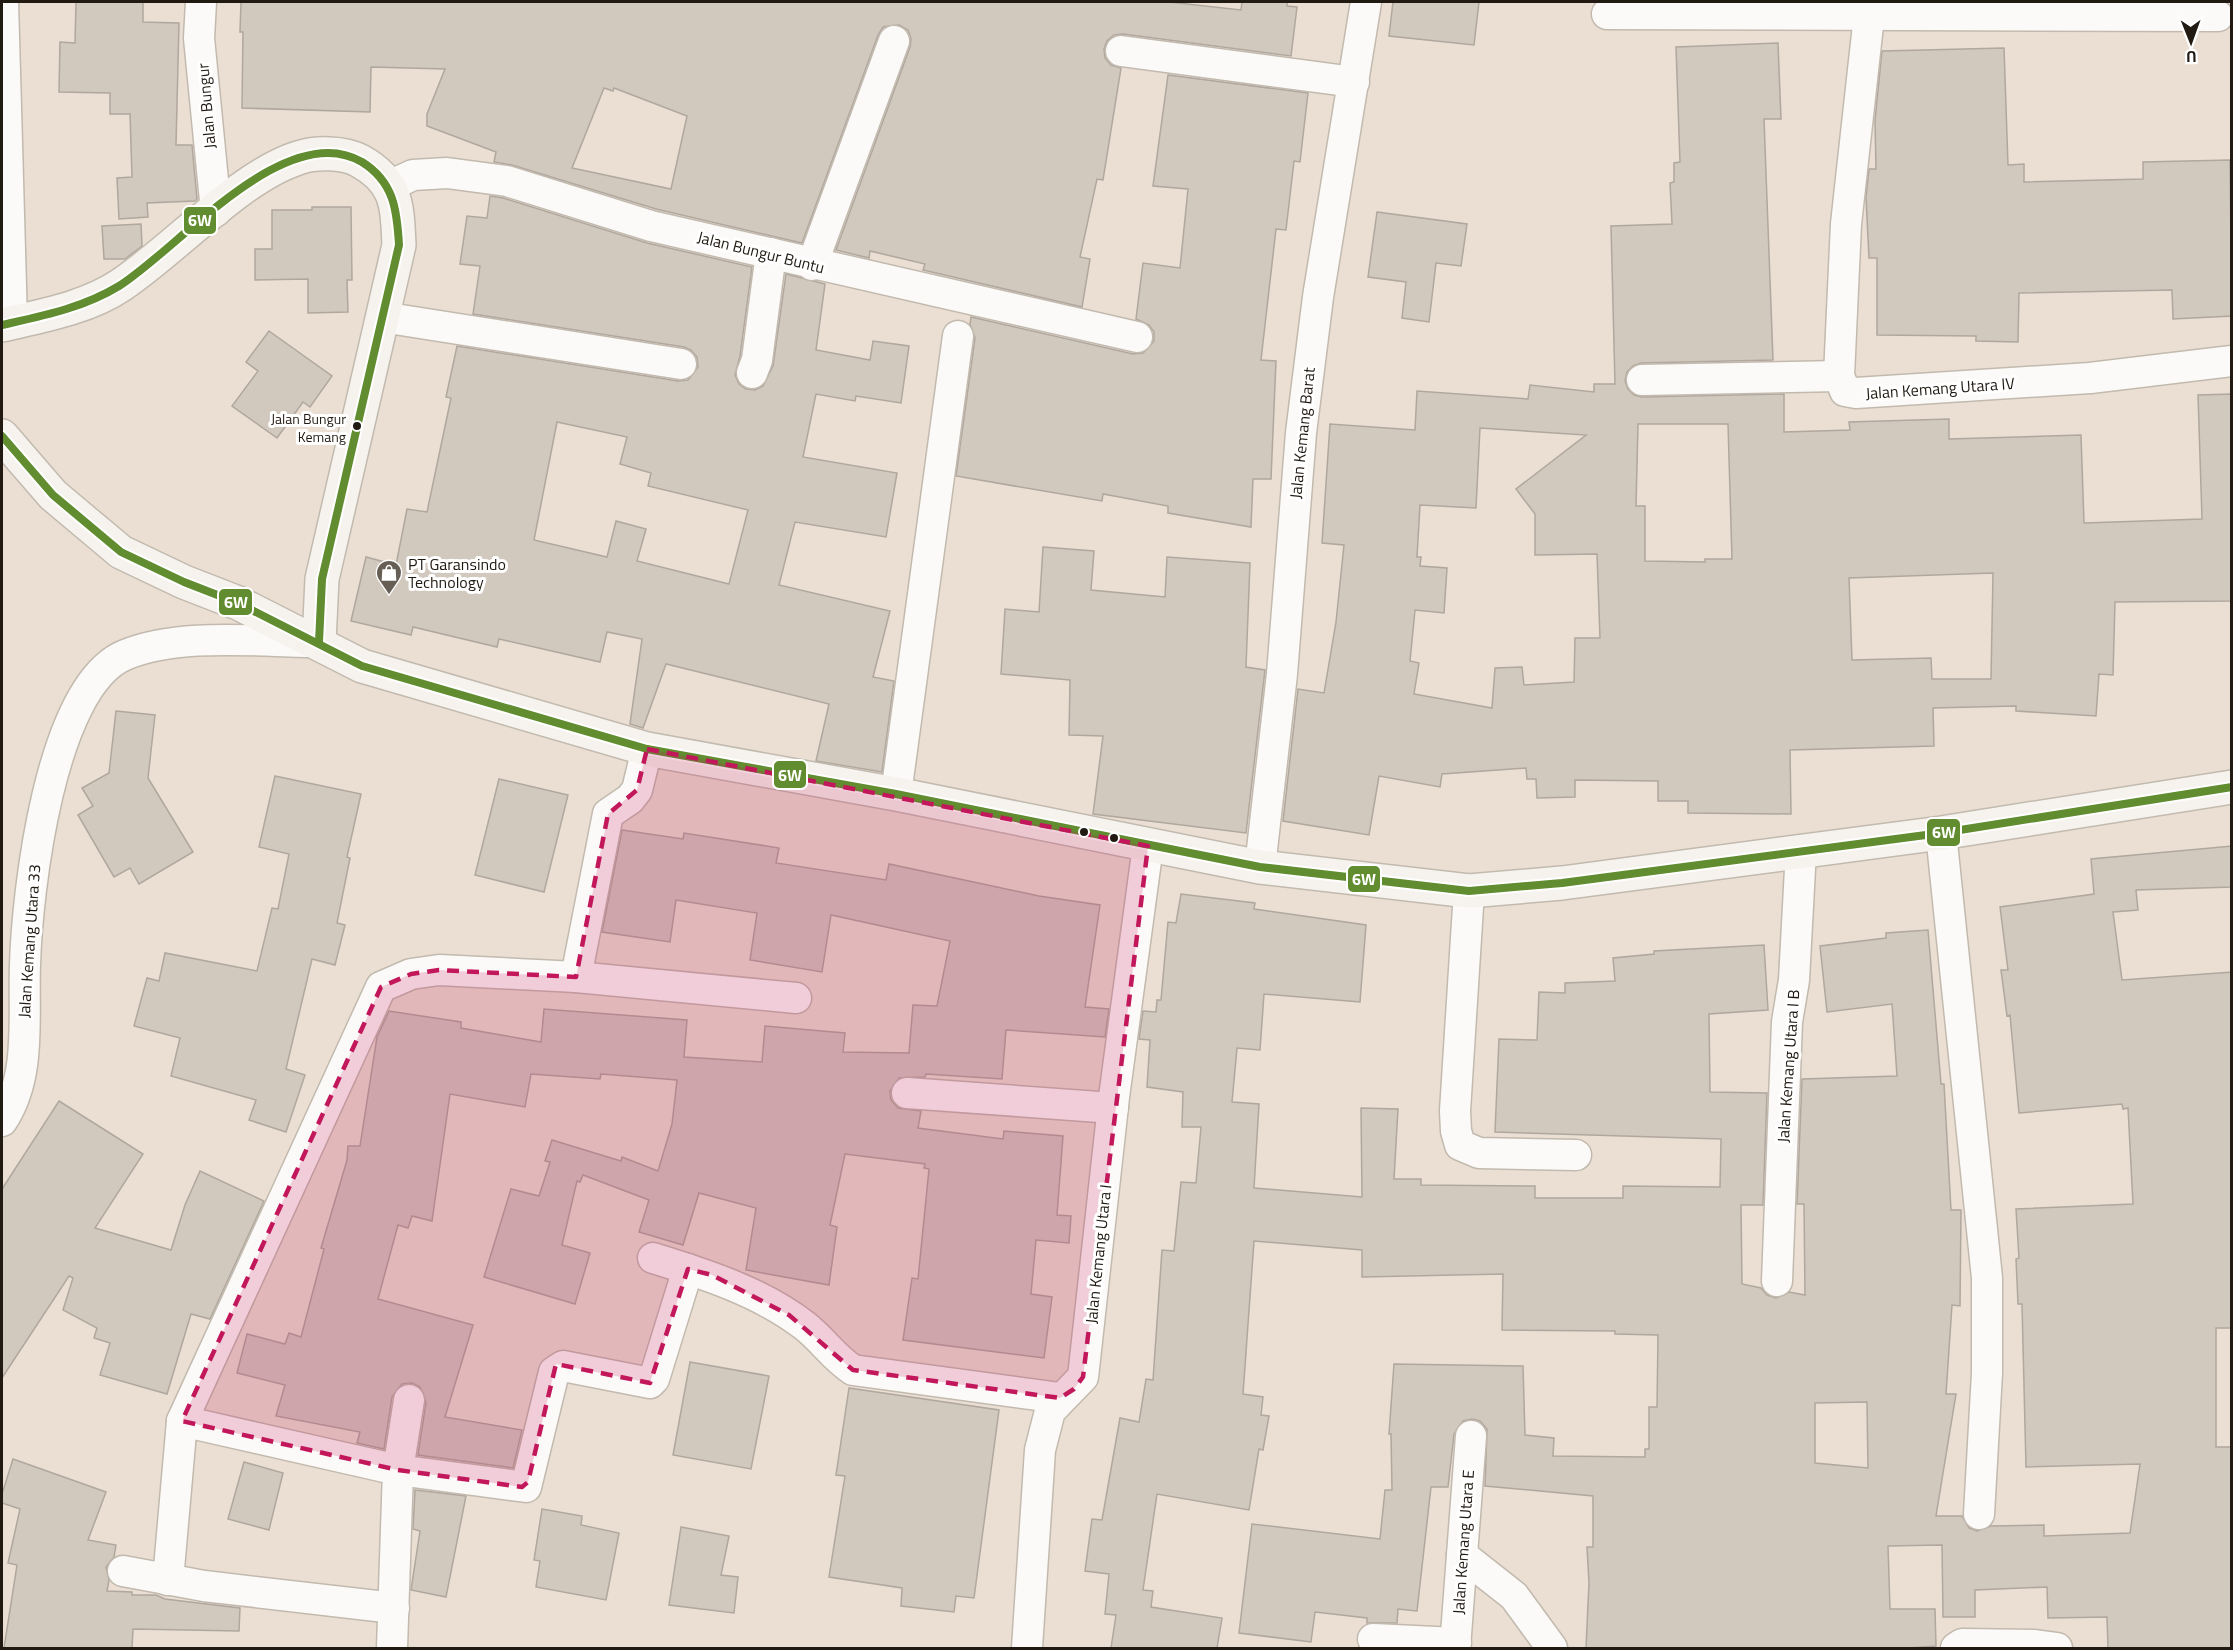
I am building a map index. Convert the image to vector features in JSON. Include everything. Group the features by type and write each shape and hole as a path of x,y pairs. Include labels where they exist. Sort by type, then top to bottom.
{"street":[{"path":"3,2 7,324 102,295 143,268 252,182 298,157 328,154 352,156 376,170 389,186 396,201 399,245 322,579 319,642"},
{"name":"Jalan Bungur","path":"201,2 199,38 216,211"},
{"name":"Jalan Kemang Barat","path":"1260,867 1282,674 1304,410 1318,297 1366,2"},
{"path":"1607,14 2218,16"},
{"path":"1642,380 1839,376 1846,224 1869,16"},
{"path":"812,265 894,41"},
{"path":"1120,51 1354,82"},
{"name":"Jalan Bungur Buntu","path":"389,186 413,175 447,174 507,181 651,226 771,253 812,265 1137,337"},
{"path":"752,373 757,360 771,253"},
{"path":"382,316 681,364"},
{"path":"896,794 958,336"},
{"name":"Jalan Kemang Utara IV","path":"1839,376 1845,391 1856,393 2090,378 2232,361"},
{"path":"2,436 53,495 121,552 319,642 371,669 646,749 896,794 1260,867 1469,891 1562,883 1941,833 2232,788"},
{"name":"Jalan Kemang Utara 33","path":"2,1121 20,1078 30,885 42,816 73,717 95,678 123,656 160,644 319,642"},
{"path":"576,976 608,814 630,799 637,790 646,749"},
{"path":"1941,833 1987,1278 1987,1373 1979,1514"},
{"name":"Jalan Kemang Utara I","path":"1027,1648 1040,1450 1050,1412 1060,1398 1074,1389 1083,1377 1113,1108 1148,846"},
{"name":"Jalan Kemang Utara I B","path":"1777,1281 1787,1022 1794,980 1801,850"},
{"path":"1469,891 1455,1111 1456,1131 1460,1145 1479,1153 1576,1155"},
{"path":"168,1580 182,1421 381,987 411,974 439,970 576,976 796,998"},
{"path":"907,1093 1113,1108"},
{"path":"652,1258 712,1275 789,1315 807,1328 837,1360 853,1370 1060,1398"},
{"path":"182,1421 398,1470 526,1487 554,1372 563,1366 650,1383 654,1379 688,1269"},
{"path":"392,1648 398,1470 409,1400"},
{"name":"Jalan Kemang Utara E","path":"1455,1646 1471,1436"},
{"path":"1462,1555 1514,1596 1552,1648"},
{"path":"123,1571 168,1580 394,1608"},
{"path":"1373,1639 1455,1646"},
{"path":"1956,1648 1962,1644 2035,1645 2057,1648"}],"highlighted area":[{"path":"647,749 1148,846 1083,1377 1074,1389 1060,1398 853,1370 789,1315 712,1275 688,1269 650,1383 556,1364 528,1482 522,1487 398,1470 182,1421 381,987 411,974 439,970 576,977 608,814 637,790"}],"building":[{"path":"76,2 143,2 143,22 179,23 176,145 192,145 197,199 195,201 147,203 148,217 119,219 117,178 132,177 130,114 110,114 110,93 59,92 60,42 75,43"},
{"path":"241,2 1169,2 1241,10 1242,2 1287,2 1287,6 1297,7 1291,56 1123,34 1114,35 1107,41 1104,49 1105,58 1111,65 1121,68 1103,180 1097,179 1080,257 1090,259 1082,307 923,270 925,264 870,251 869,258 836,250 910,47 911,39 908,30 899,25 883,27 878,35 802,243 656,209 512,165 494,162 496,152 427,126 427,114 445,69 371,67 370,112 242,108 243,32 240,32","holes":["604,88 613,91 614,88 687,116 671,189 572,168"]},
{"path":"1393,2 1479,2 1474,45 1389,36"},
{"path":"1778,43 1781,119 1764,119 1773,360 1641,363 1633,366 1627,372 1625,381 1628,389 1634,395 1642,397 1784,394 1784,432 1850,430 1849,422 1949,419 1949,439 2081,435 2084,523 2202,519 2198,395 2232,394 2232,601 2115,602 2113,675 2099,674 2096,716 2016,711 2016,706 1933,708 1934,746 1790,750 1791,814 1688,813 1688,801 1658,801 1658,781 1575,780 1575,797 1537,798 1536,779 1527,779 1526,768 1442,774 1440,787 1379,776 1369,835 1283,821 1298,689 1324,693 1336,622 1344,545 1322,543 1330,424 1415,430 1417,391 1528,399 1530,385 1594,392 1594,384 1615,384 1611,226 1672,224 1670,183 1674,182 1674,163 1680,162 1676,47","holes":["1638,424 1728,424 1732,559 1705,559 1705,562 1645,561 1645,506 1636,506","1480,428 1586,435 1516,489 1535,514 1535,555 1597,554 1600,638 1575,638 1574,682 1524,685 1522,667 1495,668 1492,708 1414,694 1419,663 1410,661 1415,610 1444,613 1447,568 1420,566 1421,557 1417,557 1420,505 1476,508","1993,573 1991,679 1932,679 1931,658 1852,660 1849,578"]},
{"path":"2004,48 2008,165 2024,164 2024,182 2143,179 2143,162 2230,160 2232,316 2173,319 2172,290 2019,293 2018,342 1976,341 1976,336 1877,335 1877,258 1869,258 1866,197 1869,169 1876,169 1875,120 1882,51"},
{"path":"1168,75 1308,93 1300,162 1294,161 1286,230 1276,229 1261,360 1276,361 1271,479 1253,479 1251,527 1168,513 1168,506 1103,494 1102,501 956,476 975,338 970,324 971,317 1133,354 1143,353 1154,341 1154,332 1149,325 1136,319 1143,263 1180,268 1188,189 1153,186"},
{"path":"490,196 503,198 647,243 752,267 740,356 735,375 739,384 746,389 755,390 763,386 773,366 786,274 825,284 816,350 870,360 873,341 909,346 901,403 856,396 855,401 816,394 803,457 897,473 886,537 795,522 779,585 890,611 873,677 894,681 882,772 816,761 829,704 666,664 643,728 630,724 642,639 607,632 600,662 499,639 497,647 413,627 411,635 351,621 366,557 396,565 407,509 427,512 451,398 446,397 457,346 678,381 688,380 698,367 697,357 691,350 684,347 473,314 480,266 460,264 467,216 487,218","holes":["557,422 627,437 620,464 651,473 648,486 748,510 729,584 637,561 646,529 616,521 607,557 534,540"]},
{"path":"312,207 351,207 352,280 347,280 348,312 308,313 308,279 255,280 255,249 272,249 272,210 312,210"},
{"path":"1377,212 1467,224 1461,266 1436,263 1429,322 1402,318 1406,282 1368,277"},
{"path":"141,224 142,246 125,259 104,259 102,226"},
{"path":"269,331 332,376 310,407 303,402 277,438 232,406 258,371 246,362"},
{"path":"1043,547 1094,551 1091,590 1165,597 1167,557 1250,563 1246,667 1265,670 1246,833 1093,814 1103,736 1069,735 1070,680 1001,674 1005,609 1039,612"},
{"path":"116,711 155,715 148,778 193,852 139,884 130,868 114,877 78,815 93,806 82,788 109,773"},
{"path":"275,776 361,794 347,857 350,858 337,923 345,925 335,965 312,959 286,1069 305,1075 286,1132 249,1120 256,1100 171,1076 180,1038 134,1026 147,978 159,981 165,953 257,971 272,908 278,909 289,854 259,847"},
{"path":"499,779 568,795 544,892 475,875"},
{"path":"622,830 683,839 684,833 779,848 776,863 886,880 889,864 1039,896 1100,905 1085,1007 1109,1009 1105,1037 1006,1030 1002,1079 926,1074 925,1077 899,1078 890,1091 891,1100 898,1108 921,1111 918,1128 1003,1139 1004,1131 1063,1136 1057,1215 1071,1216 1069,1243 1036,1240 1031,1294 1052,1297 1044,1358 903,1340 912,1278 918,1279 929,1169 924,1168 925,1164 845,1154 830,1225 837,1227 829,1285 746,1270 756,1208 699,1193 683,1245 639,1232 649,1200 583,1175 580,1182 577,1181 562,1245 590,1253 575,1304 484,1277 511,1189 539,1196 550,1162 545,1161 552,1140 621,1161 622,1157 658,1171 672,1124 677,1080 601,1074 600,1079 531,1074 525,1107 450,1094 432,1221 412,1216 408,1228 398,1225 378,1299 473,1325 445,1417 522,1430 513,1468 418,1455 426,1402 420,1387 412,1383 402,1384 392,1397 384,1449 357,1443 360,1432 276,1416 285,1385 237,1373 247,1334 285,1344 289,1333 301,1337 324,1249 321,1248 347,1160 348,1146 360,1146 377,1037 389,1011 461,1022 461,1028 541,1042 544,1009 687,1020 684,1057 762,1062 765,1026 845,1033 843,1052 909,1053 913,1005 937,1006 950,941 831,915 822,972 750,960 757,913 676,900 670,942 602,932"},
{"path":"2232,846 2232,887 2136,890 2138,910 2113,912 2122,980 2232,972 2232,1328 2216,1328 2216,1447 2232,1447 2232,1648 2108,1648 2107,1617 2048,1618 2047,1587 1975,1590 1975,1617 1943,1617 1942,1545 1888,1546 1890,1609 1935,1609 1936,1646 1908,1648 1586,1648 1589,1583 1587,1547 1593,1547 1593,1496 1485,1486 1487,1429 1480,1421 1472,1419 1463,1421 1454,1434 1448,1487 1431,1487 1417,1611 1398,1609 1397,1623 1367,1623 1367,1618 1315,1612 1311,1642 1239,1633 1252,1524 1380,1539 1385,1490 1392,1490 1391,1434 1389,1434 1394,1364 1523,1366 1525,1435 1554,1438 1553,1456 1645,1457 1645,1449 1649,1449 1649,1407 1657,1407 1658,1335 1615,1334 1615,1331 1502,1330 1503,1274 1362,1277 1362,1250 1254,1241 1243,1394 1263,1397 1261,1415 1269,1416 1263,1450 1259,1449 1249,1510 1157,1494 1143,1590 1153,1591 1151,1607 1222,1618 1217,1648 1111,1648 1116,1615 1105,1614 1109,1574 1085,1571 1092,1519 1102,1520 1120,1418 1139,1422 1146,1379 1153,1380 1162,1250 1174,1251 1181,1182 1196,1183 1201,1127 1182,1127 1183,1092 1147,1087 1150,1040 1139,1039 1143,1011 1156,1012 1157,1000 1161,1000 1168,922 1176,923 1181,894 1255,903 1254,909 1366,925 1360,1002 1264,994 1260,1050 1237,1048 1232,1102 1259,1104 1254,1188 1362,1197 1361,1108 1398,1109 1394,1179 1421,1179 1421,1185 1535,1186 1535,1198 1623,1198 1623,1186 1720,1187 1721,1139 1495,1132 1499,1039 1537,1040 1539,992 1565,993 1565,983 1615,981 1613,958 1654,954 1654,951 1764,945 1768,1010 1709,1014 1710,1092 1767,1093 1763,1205 1741,1205 1742,1284 1761,1288 1767,1295 1776,1298 1789,1292 1805,1295 1804,1204 1797,1204 1802,1079 1897,1076 1892,1004 1827,1012 1820,946 1886,938 1886,933 1928,930 1941,1084 1944,1084 1951,1210 1961,1210 1960,1306 1952,1305 1946,1394 1956,1394 1936,1516 1962,1516 1969,1528 1977,1531 1991,1526 2044,1525 2044,1536 2130,1533 2140,1464 2026,1467 2022,1304 2018,1304 2016,1259 2019,1258 2016,1209 2133,1204 2128,1108 2123,1109 2122,1104 2019,1113 2010,1015 2007,1016 2001,970 2008,970 2000,907 2094,894 2091,859","holes":["1867,1402 1868,1468 1815,1463 1815,1403"]},
{"path":"59,1101 143,1154 95,1228 171,1250 185,1205 200,1171 264,1201 210,1319 191,1314 167,1394 100,1375 110,1343 94,1338 97,1328 63,1310 73,1278 69,1276 2,1378 2,1189"},
{"path":"690,1362 769,1376 751,1469 673,1455"},
{"path":"849,1388 999,1410 974,1598 956,1596 954,1612 901,1606 902,1588 829,1577 845,1476 836,1475"},
{"path":"13,1459 106,1492 88,1540 116,1545 114,1557 106,1567 109,1580 107,1591 132,1592 132,1595 156,1595 165,1599 240,1608 239,1631 133,1629 132,1648 4,1648 17,1565 8,1563 20,1509 2,1503 2,1494"},
{"path":"244,1462 283,1473 269,1530 228,1519"},
{"path":"415,1490 466,1496 446,1597 411,1590 420,1531 413,1529"},
{"path":"542,1509 582,1516 581,1525 619,1533 606,1600 536,1587 540,1561 534,1560"},
{"path":"681,1527 729,1536 721,1575 738,1577 734,1613 669,1605"}],"transit line":[{"name":"6W","path":"2,325 77,306 105,294 143,268 234,194 267,172 300,157 332,153 362,162 373,170 381,178 392,198 399,245 322,579 319,642"},
{"name":"6W","path":"2,436 53,495 121,552 184,582 238,603 362,666 647,749 896,794 1260,867 1469,891 1562,883 1941,833 2232,787"}],"place":[{"name":"Jalan Bungur Kemang","path":"357,426"},
{"name":"PT Garansindo Technology","path":"389,596"}]}
